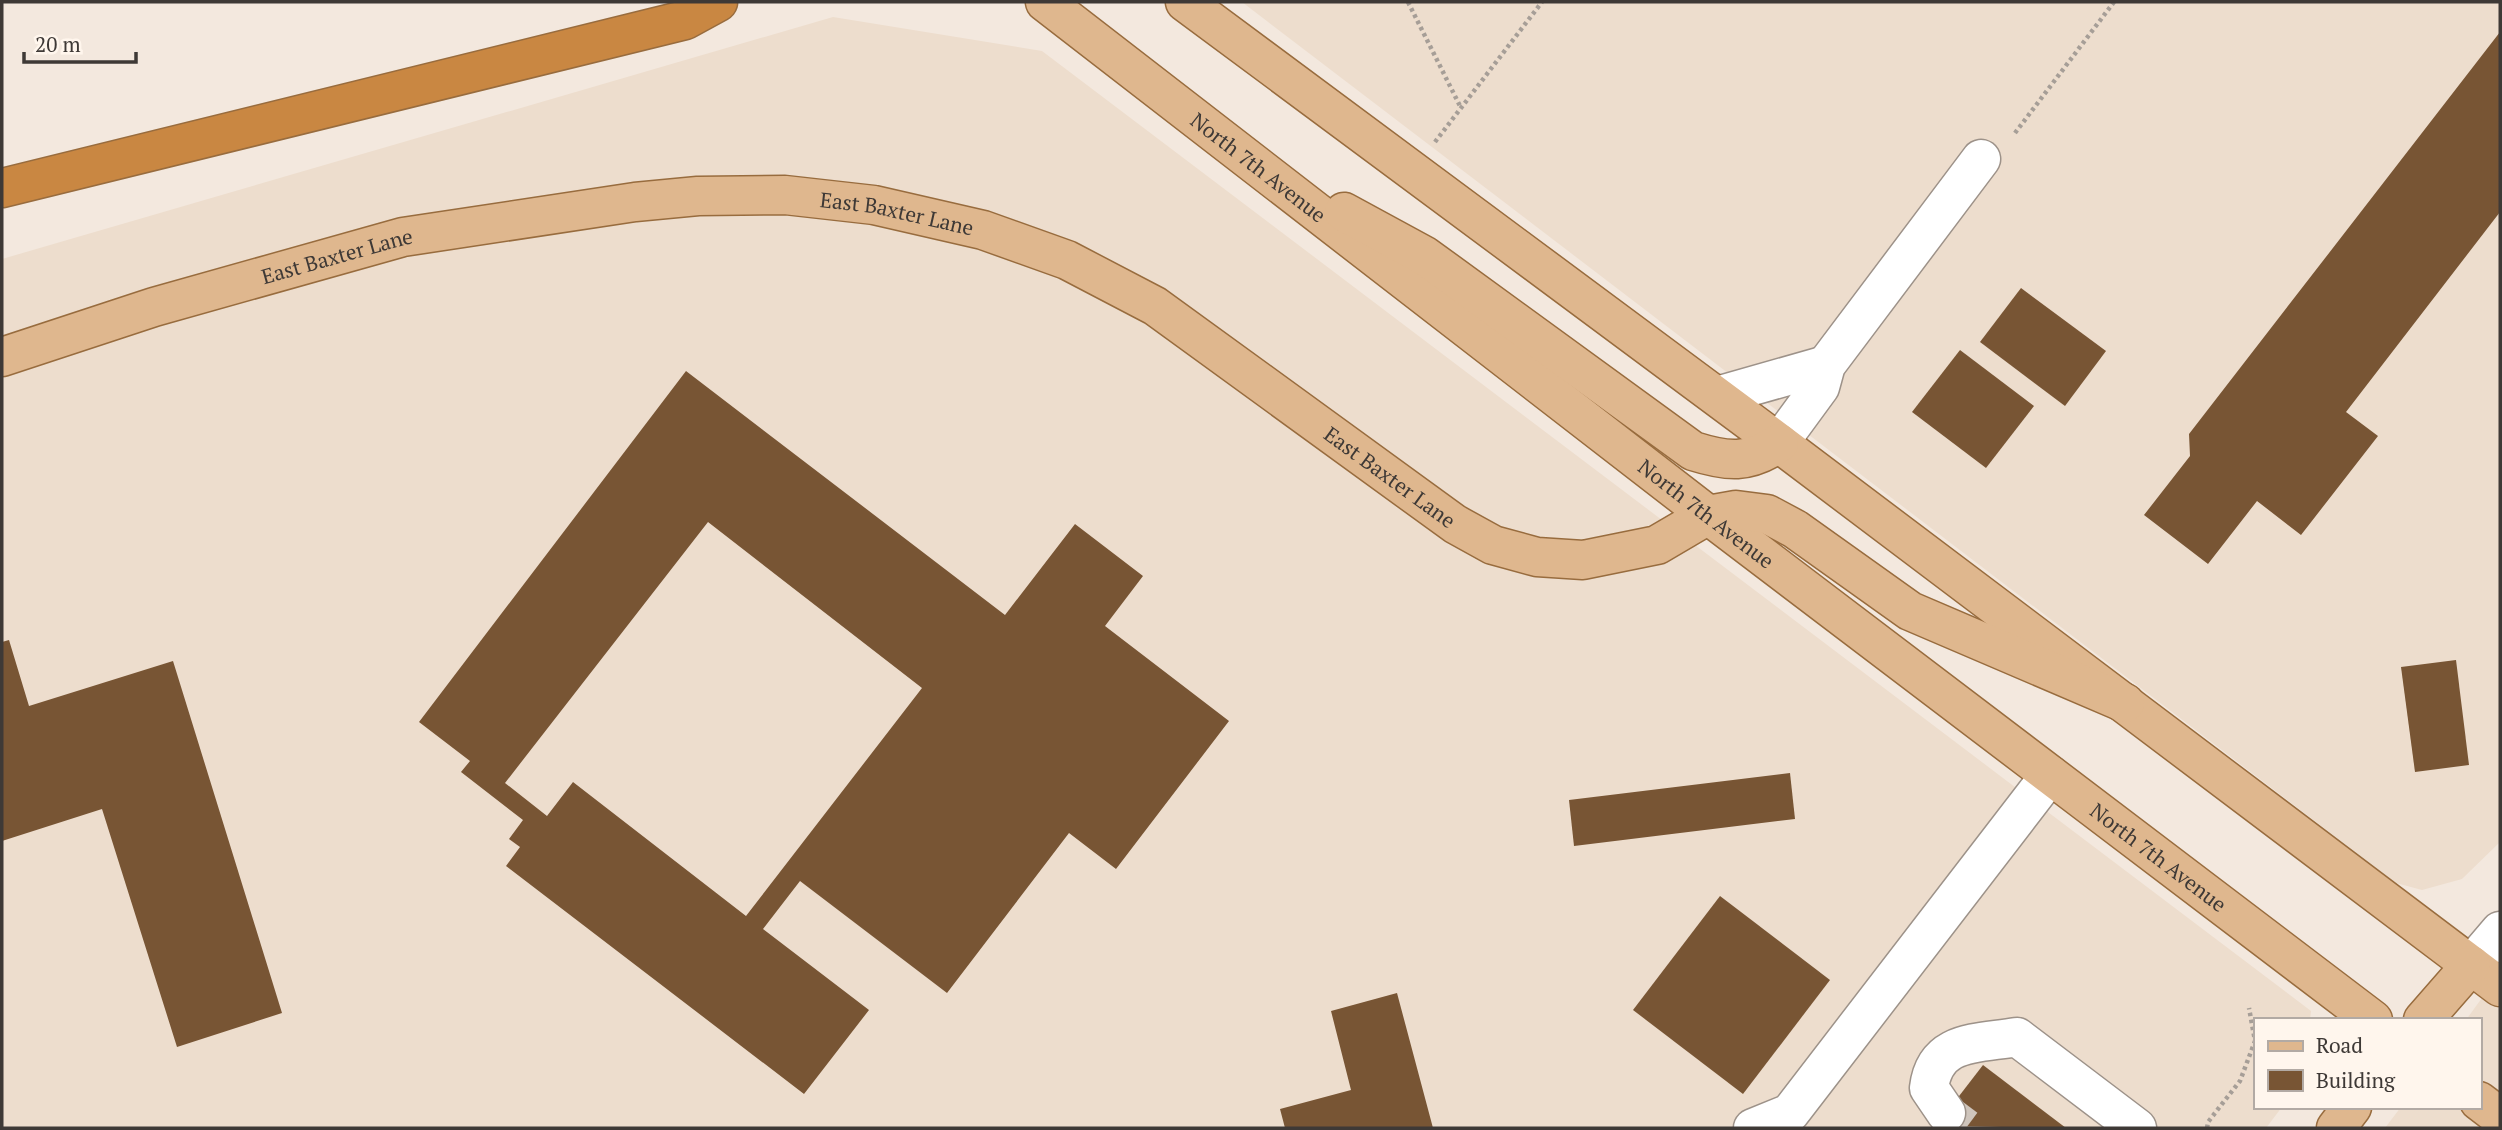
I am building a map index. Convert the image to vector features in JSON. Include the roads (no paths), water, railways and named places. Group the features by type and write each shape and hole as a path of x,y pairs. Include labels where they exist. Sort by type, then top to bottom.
{"highway":[{"path":"2,188 685,20 718,2"}],"main road":[{"name":"North 7th Avenue","path":"1045,2 1708,516 2370,1018"},
{"path":"1185,2 1717,396 2485,976 2426,1018"},
{"path":"1270,176 1389,234 1424,256 1693,451 1726,460 1740,459 1760,456 1779,443"},
{"name":"East Baxter Lane","path":"2,357 154,307 403,237 635,202 698,196 785,195 874,205 983,230 1067,260 1166,313 1455,524 1493,545 1537,557 1583,561 1657,545 1708,516"},
{"path":"1708,516 1753,511 1780,519 1910,611 2125,703"},
{"path":"2481,1103 2500,1117"},
{"path":"2336,1128 2350,1109"}],"street":[{"path":"1779,443 1820,387 1826,365 1980,159"},
{"path":"1717,396 1826,365"},
{"path":"1753,1128 1790,1113 2050,775"},
{"path":"2485,976 2500,931"},
{"path":"1946,1113 1929,1088 1931,1069 1952,1048 2017,1037 2137,1128"}],"tunnel":[{"path":"1946,1113 1966,1128"}]}
